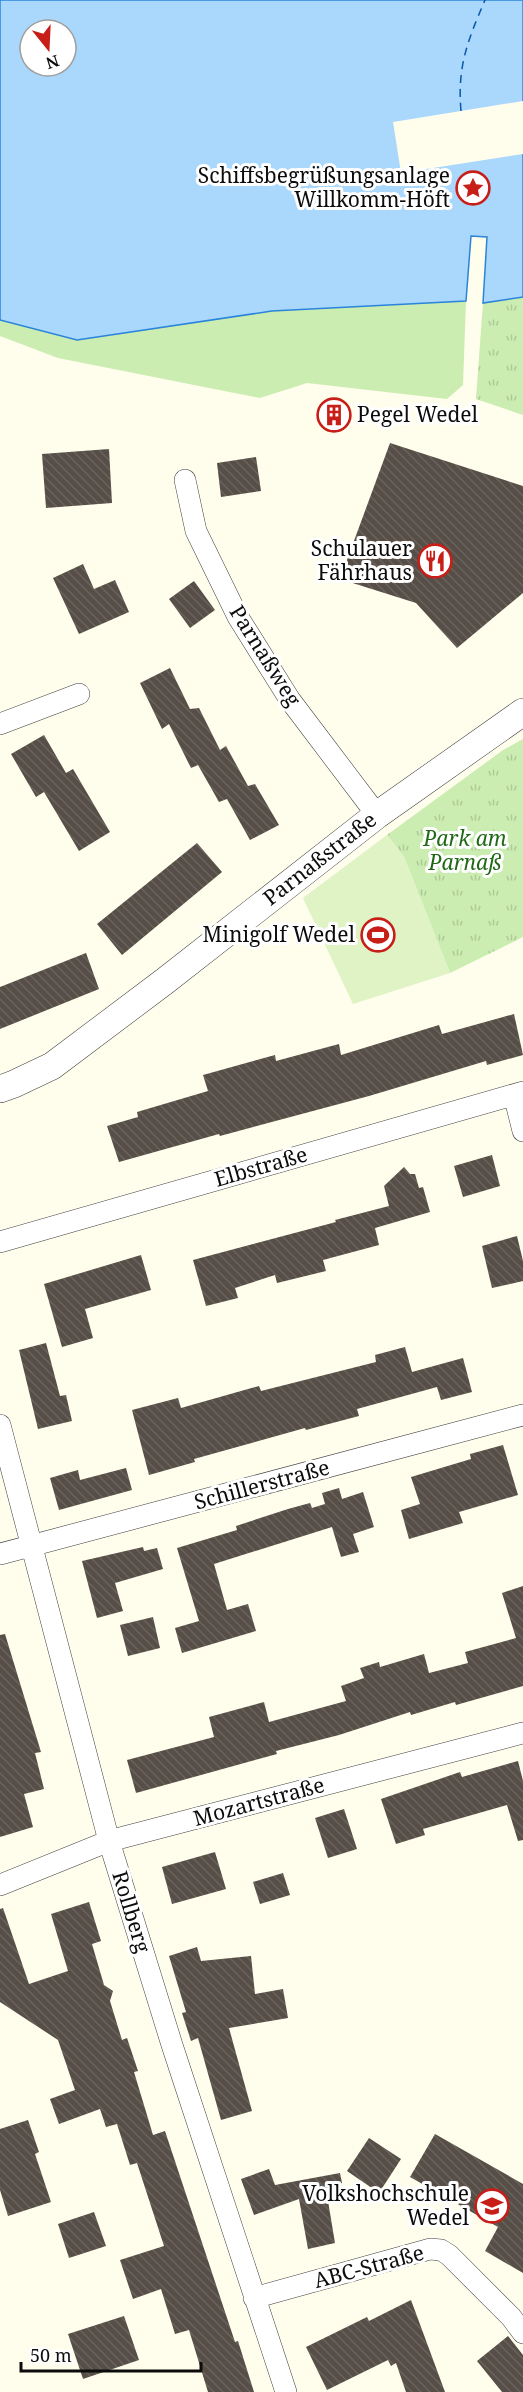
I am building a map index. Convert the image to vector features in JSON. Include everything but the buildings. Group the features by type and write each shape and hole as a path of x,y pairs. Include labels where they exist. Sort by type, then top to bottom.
{"street":[{"name":"Parnaßweg","path":"185,480 196,531 238,617 290,700 376,815"},
{"path":"0,724 79,694"},
{"name":"Parnaßstraße","path":"0,1089 52,1066 165,981 376,815 523,712"},
{"path":"518,1094 523,1131"},
{"name":"Elbstraße","path":"0,1242 518,1094"},
{"name":"Schillerstraße","path":"0,1554 523,1415"},
{"name":"Rollberg","path":"0,1425 109,1841 286,2392"},
{"name":"Mozartstraße","path":"0,1886 109,1841 523,1733"},
{"name":"ABC-Straße","path":"254,2298 430,2250 441,2250 449,2255 512,2317 523,2333"}],"green space":[{"path":"523,297 523,415 476,399 483,303"},
{"path":"466,301 463,385 447,399 307,383 260,398 58,358 0,336 0,320 272,311"},
{"name":"Park am Parnaß","path":"523,739 523,937 450,973 404,857 387,835 503,750"},
{"name":"Minigolf Wedel","path":"387,835 404,857 450,973 353,1004 303,898"}],"water":[{"path":"0,0 523,0 523,297 483,303 487,237 471,236 466,301 272,311 77,340 0,320"}],"pier":[{"path":"523,101 523,154 401,173 393,122"}],"ferry route":[{"path":"461,111 462,67 485,0"}],"place":[{"name":"Schiffsbegrüßungsanlage Willkomm-Höft","path":"473,188"},
{"name":"Pegel Wedel","path":"334,415"},
{"name":"Schulauer Fährhaus","path":"435,561"},
{"name":"Minigolf Wedel","path":"378,935"},
{"name":"Volkshochschule Wedel","path":"492,2206"}]}
